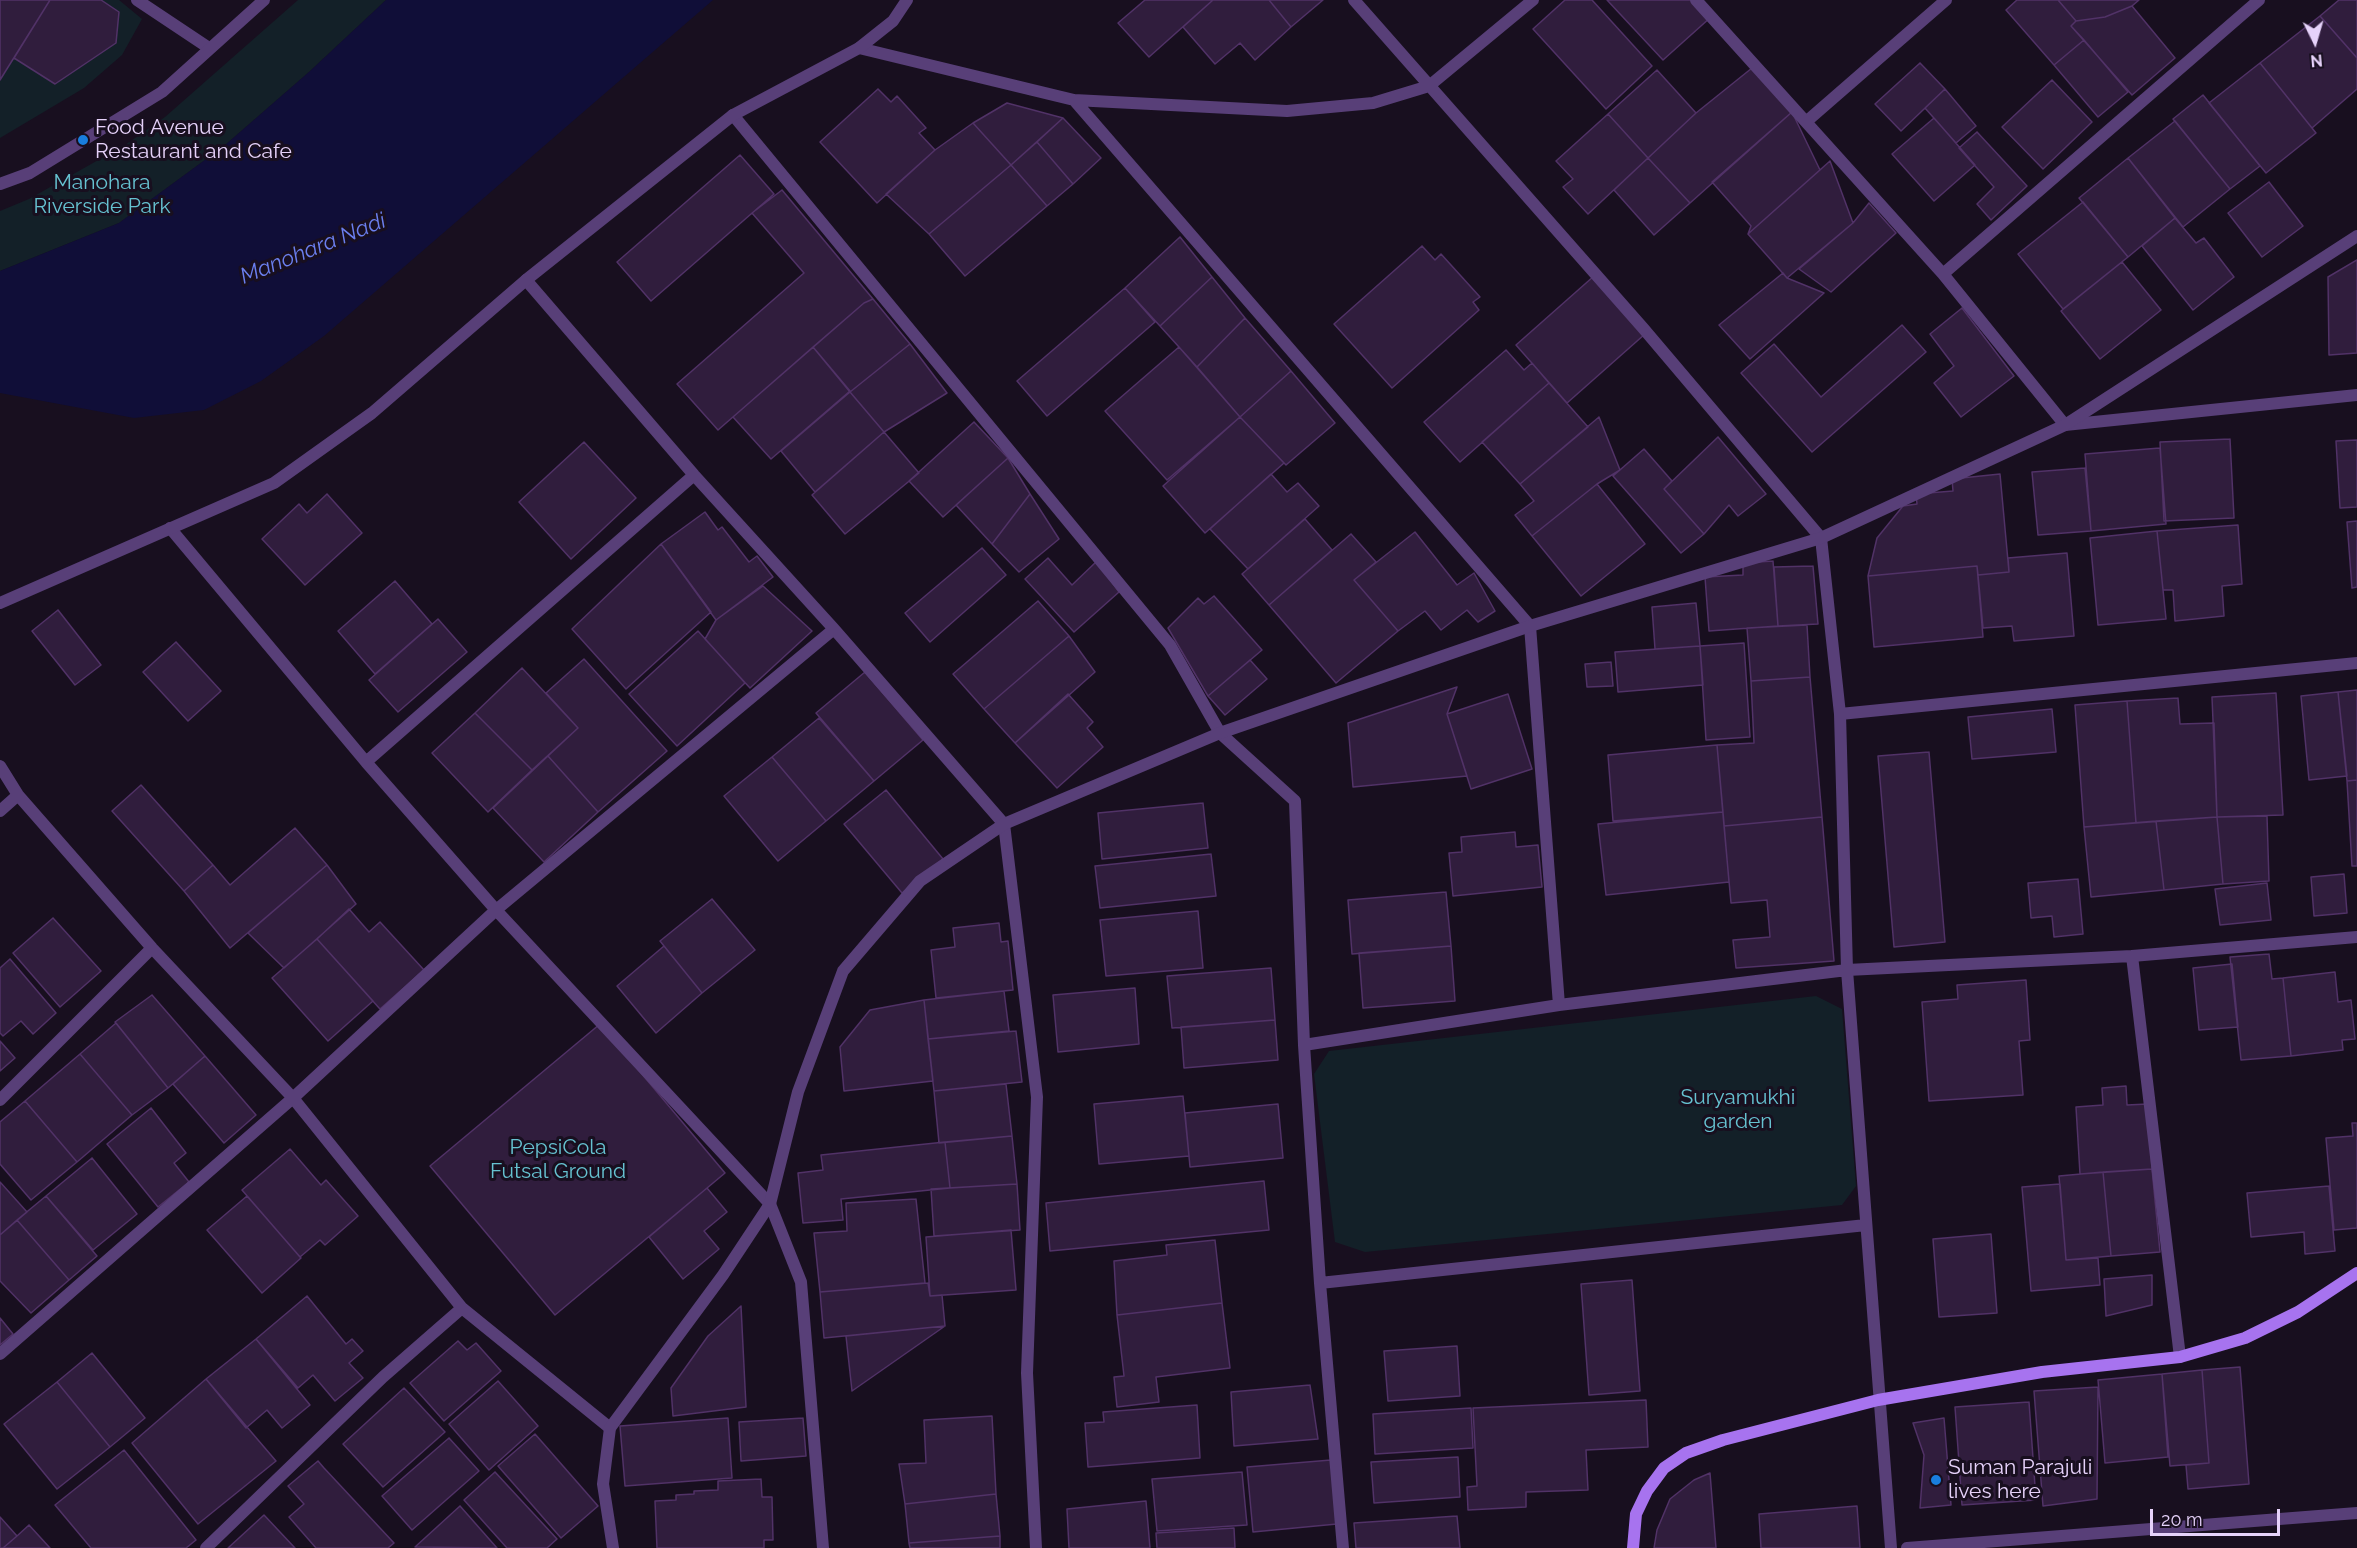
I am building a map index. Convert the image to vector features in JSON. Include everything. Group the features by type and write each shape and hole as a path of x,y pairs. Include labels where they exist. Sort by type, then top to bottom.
{"main road":[{"path":"1633,1548 1636,1514 1647,1491 1664,1468 1686,1453 1723,1440 1878,1400 2042,1372 2180,1357 2246,1338 2298,1312 2357,1273"}],"street":[{"path":"137,0 209,48"},
{"path":"0,184 30,173 162,93 264,0"},
{"path":"0,603 274,483 372,412 526,280 733,115 859,48 893,21 907,0"},
{"path":"1354,0 1643,328 1821,538 1840,714 1847,970 1891,1548"},
{"path":"859,48 1074,100 1287,111 1372,103 1429,86 1533,0"},
{"path":"1696,0 1942,274 2065,425"},
{"path":"1807,121 1946,0"},
{"path":"1942,274 2259,0"},
{"path":"1074,100 1530,626 1559,1005"},
{"path":"733,115 1170,645 1220,733 1295,801 1304,1046 1320,1283 1344,1548"},
{"path":"612,1547 603,1484 609,1428 723,1275 770,1204 798,1092 843,971 921,881 1004,824 1220,733 1530,626 1821,538 2065,425 2357,236"},
{"path":"526,280 694,475 834,629 1004,824 1037,1097 1027,1373 1036,1548"},
{"path":"2065,425 2357,395"},
{"path":"366,762 694,475"},
{"path":"170,528 366,762 496,910 770,1204 801,1282 823,1548"},
{"path":"0,1354 293,1098 496,910 834,629"},
{"path":"1840,714 2357,663"},
{"path":"0,766 18,795 152,948 293,1098 462,1308 609,1428"},
{"path":"0,811 18,795"},
{"path":"1304,1046 1559,1005 1847,970 2132,956 2357,937"},
{"path":"0,1100 152,948"},
{"path":"2132,956 2180,1357"},
{"path":"1320,1283 1866,1225"},
{"path":"206,1548 383,1377 462,1308"},
{"path":"1907,1548 2357,1513"}],"green space":[{"path":"0,0 119,0 142,19 122,55 84,88 0,138"},
{"name":"Manohara Riverside Park","path":"298,0 386,0 309,72 224,146 119,223 0,271 0,211 29,199 125,145 165,117"},
{"name":"Suryamukhi garden","path":"1816,996 1842,1009 1856,1186 1842,1205 1365,1252 1335,1242 1314,1074 1329,1051"}],"water":[{"name":"Manohara Nadi","path":"386,0 713,0 324,336 261,381 204,410 134,418 0,393 0,271 119,223 224,146 309,72"}],"building":[{"path":"0,0 50,0 0,80"},
{"path":"50,0 101,0 119,12 116,43 55,84 14,58"},
{"path":"1145,0 1213,0 1149,57 1118,23"},
{"path":"1213,0 1269,0 1291,27 1255,60 1240,43 1215,64 1183,27"},
{"path":"1269,0 1323,0 1291,27"},
{"path":"1565,0 1592,0 1652,66 1606,109 1533,29"},
{"path":"1607,0 1695,0 1711,17 1663,60"},
{"path":"2017,0 2058,0 2076,21 2071,26 2084,40 2054,65 2006,10"},
{"path":"2058,0 2139,0 2132,6 2105,17 2076,21"},
{"path":"2339,0 2357,0 2357,58 2320,16"},
{"path":"2132,6 2175,58 2132,95 2071,26 2076,21 2105,17"},
{"path":"2320,16 2357,58 2357,89 2312,128 2260,63"},
{"path":"2084,40 2128,92 2098,117 2054,65"},
{"path":"1920,63 1945,89 1901,131 1875,104"},
{"path":"2260,63 2316,133 2266,173 2209,103"},
{"path":"1752,68 1792,112 1690,203 1648,158 1696,113"},
{"path":"1657,70 1696,113 1648,158 1608,114"},
{"path":"2052,80 2092,122 2043,169 2002,127"},
{"path":"878,89 891,102 897,96 926,128 919,133 935,150 877,203 820,142"},
{"path":"1945,89 1976,126 1956,143 1925,108"},
{"path":"2203,95 2260,166 2230,189 2173,119"},
{"path":"1007,103 1063,118 1011,165 973,123"},
{"path":"1792,112 1820,170 1748,234 1751,226 1712,182"},
{"path":"1608,114 1648,158 1588,214 1563,187 1573,179 1556,161"},
{"path":"1063,118 1101,158 1073,184 1037,142"},
{"path":"1934,118 1975,165 1934,201 1892,154"},
{"path":"2175,121 2230,189 2183,227 2128,158"},
{"path":"973,123 1011,165 929,234 886,194 935,150"},
{"path":"1977,132 2027,186 1991,220 1977,204 1994,187 1959,148"},
{"path":"1037,142 1073,184 1047,206 1011,165"},
{"path":"740,155 774,194 651,301 617,262"},
{"path":"1648,158 1690,203 1654,235 1614,190"},
{"path":"2128,158 2175,218 2128,257 2079,198"},
{"path":"1830,161 1853,223 1787,278 1748,234"},
{"path":"1011,165 1047,206 965,276 929,234"},
{"path":"2269,182 2303,226 2262,257 2228,213"},
{"path":"782,190 873,299 864,303 718,430 677,384 804,273 752,213"},
{"path":"2083,202 2128,257 2063,309 2018,254"},
{"path":"1869,203 1896,233 1831,292 1799,269 1853,223"},
{"path":"2175,218 2196,243 2204,238 2234,277 2193,310 2142,246"},
{"path":"1180,237 1212,277 1160,326 1125,288"},
{"path":"1422,246 1435,260 1441,254 1480,297 1473,302 1479,310 1392,388 1334,324"},
{"path":"2357,260 2357,353 2329,355 2328,277"},
{"path":"2122,262 2161,310 2100,359 2061,311"},
{"path":"1783,273 1787,278 1824,293 1750,359 1719,325"},
{"path":"1594,276 1645,334 1567,403 1516,345"},
{"path":"1212,277 1245,318 1197,367 1160,326"},
{"path":"1125,288 1155,322 1047,416 1017,381"},
{"path":"873,299 910,344 850,392 813,347 864,303"},
{"path":"1962,308 2014,376 1961,417 1934,383 1954,366 1930,334"},
{"path":"1245,318 1291,371 1240,417 1197,367"},
{"path":"1902,325 1926,352 1812,452 1741,373 1774,344 1821,397"},
{"path":"910,344 947,393 884,432 850,392"},
{"path":"813,347 850,391 771,459 733,417"},
{"path":"1179,347 1240,417 1167,480 1105,411"},
{"path":"1506,350 1524,370 1532,363 1549,383 1460,462 1424,422"},
{"path":"1291,371 1335,423 1286,465 1240,417"},
{"path":"1549,383 1588,427 1520,484 1482,442"},
{"path":"850,392 884,432 815,492 781,451"},
{"path":"1240,417 1284,463 1205,533 1163,486"},
{"path":"1599,417 1620,470 1597,484 1532,536 1515,515 1534,501 1520,484"},
{"path":"974,422 1008,458 943,517 909,481"},
{"path":"884,432 919,473 845,534 812,495"},
{"path":"1718,437 1766,494 1738,516 1729,505 1704,534 1664,489"},
{"path":"2230,439 2234,518 2164,521 2160,442"},
{"path":"2357,440 2357,507 2340,508 2336,441"},
{"path":"584,442 636,498 571,559 519,502"},
{"path":"2160,448 2166,524 2091,531 2085,454"},
{"path":"1644,449 1672,481 1664,489 1704,534 1681,553 1613,476"},
{"path":"1008,458 1030,494 992,544 956,505"},
{"path":"2085,468 2091,531 2038,535 2032,472"},
{"path":"1271,474 1287,492 1298,483 1319,506 1248,569 1210,529"},
{"path":"2000,474 2009,572 1978,575 1977,566 1868,576 1877,538 1903,506 1917,504 1916,494 1953,491 1952,479"},
{"path":"1597,484 1645,544 1581,596 1532,536"},
{"path":"327,494 362,533 305,585 262,539 299,504 307,513"},
{"path":"1030,494 1059,539 1019,572 992,544"},
{"path":"705,512 718,530 722,527 749,562 757,556 773,577 716,620 661,544"},
{"path":"1305,519 1332,550 1269,605 1242,574"},
{"path":"2357,521 2357,587 2352,588 2347,522"},
{"path":"2238,525 2242,584 2222,586 2224,616 2175,621 2173,590 2163,590 2157,531"},
{"path":"2157,531 2166,619 2098,625 2090,538"},
{"path":"1415,532 1457,585 1474,573 1495,611 1478,622 1467,610 1441,630 1425,611 1398,631 1354,580"},
{"path":"1351,534 1376,562 1354,580 1398,631 1336,683 1269,605"},
{"path":"661,544 711,612 626,689 572,629"},
{"path":"982,548 1006,575 930,642 905,613"},
{"path":"2067,553 2074,636 2014,641 2012,626 1983,628 1978,575 2009,572 2008,558"},
{"path":"1048,558 1072,585 1097,561 1119,592 1074,632 1025,579"},
{"path":"1773,561 1778,626 1709,631 1705,577 1743,575 1743,563"},
{"path":"1813,566 1818,624 1778,626 1774,567"},
{"path":"1977,566 1983,637 1874,647 1868,576"},
{"path":"395,581 432,624 375,674 338,631"},
{"path":"763,586 812,631 750,688 705,639 716,620"},
{"path":"1214,596 1262,650 1208,696 1168,628 1198,598 1204,604"},
{"path":"1038,601 1069,636 984,709 953,674"},
{"path":"1696,603 1700,646 1655,649 1652,607"},
{"path":"58,610 101,665 75,685 32,631"},
{"path":"438,619 467,652 398,712 369,680"},
{"path":"1807,625 1810,677 1751,681 1747,628"},
{"path":"698,631 745,683 677,746 629,694"},
{"path":"1069,636 1095,672 1015,743 984,709"},
{"path":"176,642 221,691 188,721 143,672"},
{"path":"1744,643 1750,737 1706,740 1700,646"},
{"path":"1700,646 1703,685 1618,692 1615,652"},
{"path":"584,659 667,751 598,812 548,756 578,728 546,693"},
{"path":"1250,660 1267,679 1225,715 1208,696"},
{"path":"1611,662 1613,686 1587,687 1585,664"},
{"path":"522,668 578,728 532,770 475,713"},
{"path":"865,672 923,740 874,781 816,713"},
{"path":"1810,677 1822,817 1724,826 1717,745 1754,743 1751,681"},
{"path":"1457,687 1447,714 1467,776 1353,787 1348,723"},
{"path":"2357,690 2357,780 2347,781 2338,692"},
{"path":"2338,692 2347,776 2309,780 2301,696"},
{"path":"2276,693 2283,815 2217,817 2212,697"},
{"path":"1068,694 1093,722 1087,728 1103,747 1057,788 1015,743"},
{"path":"1508,694 1532,769 1471,789 1447,714"},
{"path":"2178,698 2180,724 2214,723 2217,817 2136,823 2127,701"},
{"path":"2127,701 2136,823 2084,827 2075,705"},
{"path":"2052,709 2056,752 1972,759 1968,717"},
{"path":"475,713 532,770 488,812 432,753"},
{"path":"819,718 874,781 826,821 772,757"},
{"path":"1717,745 1723,812 1613,821 1608,755"},
{"path":"1929,752 1945,942 1894,947 1878,756"},
{"path":"548,756 598,812 544,862 493,808"},
{"path":"772,757 826,821 778,861 724,796"},
{"path":"2357,780 2357,866 2352,866 2347,781"},
{"path":"141,785 213,865 184,891 112,811"},
{"path":"886,790 943,859 902,893 844,824"},
{"path":"1203,803 1208,848 1102,859 1098,813"},
{"path":"1723,812 1729,882 1606,895 1598,824"},
{"path":"2267,816 2269,881 2223,884 2217,817"},
{"path":"1822,817 1834,961 1736,968 1733,940 1770,937 1767,900 1731,903 1724,826"},
{"path":"2217,817 2223,884 2164,890 2156,821"},
{"path":"2156,821 2164,890 2091,897 2084,827"},
{"path":"295,828 327,865 230,948 184,891 213,865 230,885"},
{"path":"1515,832 1516,847 1538,845 1542,887 1453,896 1449,853 1462,852 1461,837"},
{"path":"1211,854 1216,896 1100,908 1095,866"},
{"path":"327,865 356,904 284,968 248,933"},
{"path":"2344,874 2347,913 2314,916 2311,877"},
{"path":"2078,879 2083,934 2054,937 2052,916 2031,918 2028,883"},
{"path":"2267,883 2271,920 2220,925 2215,889"},
{"path":"1446,892 1451,946 1352,954 1348,900"},
{"path":"712,899 755,950 702,993 660,941"},
{"path":"349,909 369,932 380,922 424,970 380,1009 317,939"},
{"path":"1198,911 1203,968 1106,976 1100,920"},
{"path":"53,918 101,971 60,1007 13,953"},
{"path":"999,923 1001,942 1008,941 1013,990 936,998 931,950 955,947 953,928"},
{"path":"317,939 373,1001 328,1041 272,978"},
{"path":"664,946 702,993 656,1033 617,986"},
{"path":"1451,946 1455,1001 1363,1008 1359,953"},
{"path":"2269,954 2272,979 2283,978 2291,1056 2241,1060 2230,957"},
{"path":"10,959 56,1013 33,1034 21,1021 3,1036 0,1033 0,968"},
{"path":"2232,964 2238,1027 2199,1030 2193,968"},
{"path":"1271,968 1275,1020 1172,1028 1167,976"},
{"path":"2335,972 2338,1002 2351,1000 2355,1039 2342,1040 2343,1050 2291,1056 2283,978"},
{"path":"2026,980 2030,1040 2019,1041 2023,1095 1929,1101 1922,1002 1958,999 1957,985"},
{"path":"1135,988 1139,1044 1058,1052 1053,995"},
{"path":"1004,991 1009,1031 928,1039 924,1000"},
{"path":"152,995 205,1056 168,1088 115,1022"},
{"path":"924,1000 933,1081 844,1091 840,1047 870,1010"},
{"path":"1275,1020 1278,1060 1184,1068 1181,1027"},
{"path":"116,1023 168,1088 132,1115 80,1054"},
{"name":"PepsiCola Futsal Ground","path":"600,1024 725,1173 555,1315 430,1166"},
{"path":"1016,1031 1022,1082 934,1091 928,1039"},
{"path":"0,1041 15,1058 0,1071"},
{"path":"80,1054 132,1115 77,1162 25,1101"},
{"path":"205,1056 256,1115 224,1143 173,1084"},
{"path":"1006,1084 1012,1136 939,1143 934,1091"},
{"path":"2126,1086 2127,1105 2148,1104 2152,1169 2080,1174 2076,1107 2103,1105 2102,1088"},
{"path":"1183,1096 1189,1156 1099,1164 1094,1104"},
{"path":"25,1101 77,1162 31,1200 0,1164 0,1122"},
{"path":"1278,1104 1283,1158 1190,1167 1185,1113"},
{"path":"151,1108 186,1153 174,1163 189,1182 158,1207 107,1144"},
{"path":"2352,1123 2357,1123 2357,1228 2334,1230 2326,1138 2353,1136"},
{"path":"1012,1136 1017,1184 950,1188 945,1142"},
{"path":"945,1142 950,1188 841,1199 843,1220 803,1223 798,1173 823,1170 821,1155"},
{"path":"290,1149 321,1185 326,1180 358,1216 325,1245 320,1240 300,1257 242,1190"},
{"path":"92,1158 137,1214 93,1250 46,1196"},
{"path":"2152,1169 2160,1252 2111,1256 2103,1172"},
{"path":"2103,1172 2111,1256 2066,1260 2059,1176"},
{"path":"1264,1181 1269,1230 1050,1251 1046,1203"},
{"path":"0,1182 27,1212 0,1235"},
{"path":"1017,1184 1020,1230 934,1236 931,1189"},
{"path":"2060,1184 2066,1260 2098,1258 2100,1285 2031,1291 2022,1187"},
{"path":"2329,1186 2335,1251 2305,1254 2304,1232 2251,1237 2247,1193"},
{"path":"707,1188 727,1212 704,1231 719,1249 683,1279 649,1237"},
{"path":"46,1196 97,1256 69,1280 17,1220"},
{"path":"247,1196 301,1258 262,1293 207,1230"},
{"path":"916,1199 925,1283 820,1292 814,1233 847,1231 846,1203"},
{"path":"17,1220 69,1280 31,1313 0,1281 0,1235"},
{"path":"1011,1230 1016,1290 930,1296 926,1237"},
{"path":"1991,1234 1997,1313 1939,1317 1933,1239"},
{"path":"1215,1240 1222,1303 1117,1315 1114,1261 1167,1255 1166,1245"},
{"path":"2152,1275 2152,1305 2106,1316 2104,1279"},
{"path":"1632,1280 1640,1391 1589,1395 1581,1284"},
{"path":"928,1283 930,1296 942,1295 945,1326 824,1338 820,1292"},
{"path":"307,1296 346,1344 352,1339 363,1351 349,1363 363,1378 335,1401 313,1375 298,1388 256,1339"},
{"path":"1222,1303 1230,1368 1156,1377 1159,1402 1117,1407 1114,1377 1124,1376 1117,1315"},
{"path":"741,1306 746,1407 673,1416 671,1388 708,1336"},
{"path":"0,1318 13,1334 0,1345"},
{"path":"945,1326 852,1391 846,1336"},
{"path":"256,1339 310,1405 282,1428 267,1410 246,1428 206,1379"},
{"path":"458,1341 467,1350 476,1343 501,1371 444,1421 410,1383"},
{"path":"1457,1346 1460,1396 1388,1401 1384,1351"},
{"path":"92,1353 145,1418 110,1447 57,1382"},
{"path":"2240,1367 2249,1484 2188,1489 2186,1465 2209,1463 2202,1370"},
{"path":"2202,1370 2209,1463 2170,1466 2162,1374"},
{"path":"2162,1374 2168,1457 2105,1463 2098,1380"},
{"path":"206,1379 276,1461 198,1524 132,1443"},
{"path":"498,1381 538,1426 489,1470 449,1424"},
{"path":"57,1382 110,1447 57,1489 4,1424"},
{"path":"1310,1385 1318,1439 1234,1446 1231,1392"},
{"path":"2098,1387 2097,1499 2043,1506 2034,1391"},
{"path":"404,1388 445,1432 383,1487 343,1444"},
{"path":"1646,1400 1648,1447 1586,1450 1588,1490 1526,1492 1526,1507 1468,1510 1467,1487 1477,1486 1473,1408"},
{"path":"2029,1402 2036,1500 1962,1505 1955,1407"},
{"path":"1197,1405 1200,1458 1088,1467 1085,1423 1104,1422 1103,1412"},
{"path":"1471,1408 1473,1448 1375,1454 1373,1414"},
{"path":"992,1416 996,1494 905,1504 899,1464 926,1463 924,1420"},
{"path":"728,1418 732,1478 625,1486 620,1426"},
{"path":"803,1418 806,1456 741,1461 739,1422"},
{"name":"Suman Parajuli lives here","path":"1944,1418 1951,1505 1920,1508 1924,1455 1913,1423"},
{"path":"535,1434 598,1506 561,1538 498,1466"},
{"path":"449,1438 479,1471 412,1530 382,1496"},
{"path":"124,1450 196,1540 186,1548 91,1548 55,1505"},
{"path":"1458,1457 1460,1497 1374,1503 1371,1462"},
{"path":"1331,1460 1337,1524 1253,1532 1247,1467"},
{"path":"318,1461 394,1543 388,1548 316,1548 289,1517 304,1504 288,1486"},
{"path":"495,1472 557,1539 547,1548 507,1548 464,1500"},
{"path":"1242,1472 1247,1525 1157,1531 1152,1479"},
{"path":"1710,1473 1716,1548 1654,1548 1657,1530 1670,1499 1694,1480"},
{"path":"761,1479 762,1497 772,1497 773,1540 764,1540 764,1548 657,1548 655,1501 676,1500 676,1495 694,1494 694,1491 718,1490 718,1481"},
{"path":"996,1494 1000,1536 909,1543 905,1504"},
{"path":"1146,1501 1150,1548 1069,1548 1067,1509"},
{"path":"460,1506 497,1548 415,1547"},
{"path":"1857,1506 1860,1548 1761,1548 1759,1514"},
{"path":"264,1515 295,1548 228,1548"},
{"path":"1457,1516 1460,1548 1356,1548 1354,1523"},
{"path":"0,1517 17,1536 3,1548 0,1548"},
{"path":"29,1525 50,1548 3,1548 17,1536"},
{"path":"1234,1528 1235,1548 1157,1548 1156,1533"},
{"path":"1000,1536 1000,1548 910,1548 909,1543"}],"place":[{"name":"Food Avenue Restaurant and Cafe","path":"83,140"},
{"name":"Suman Parajuli lives here","path":"1936,1480"}]}
